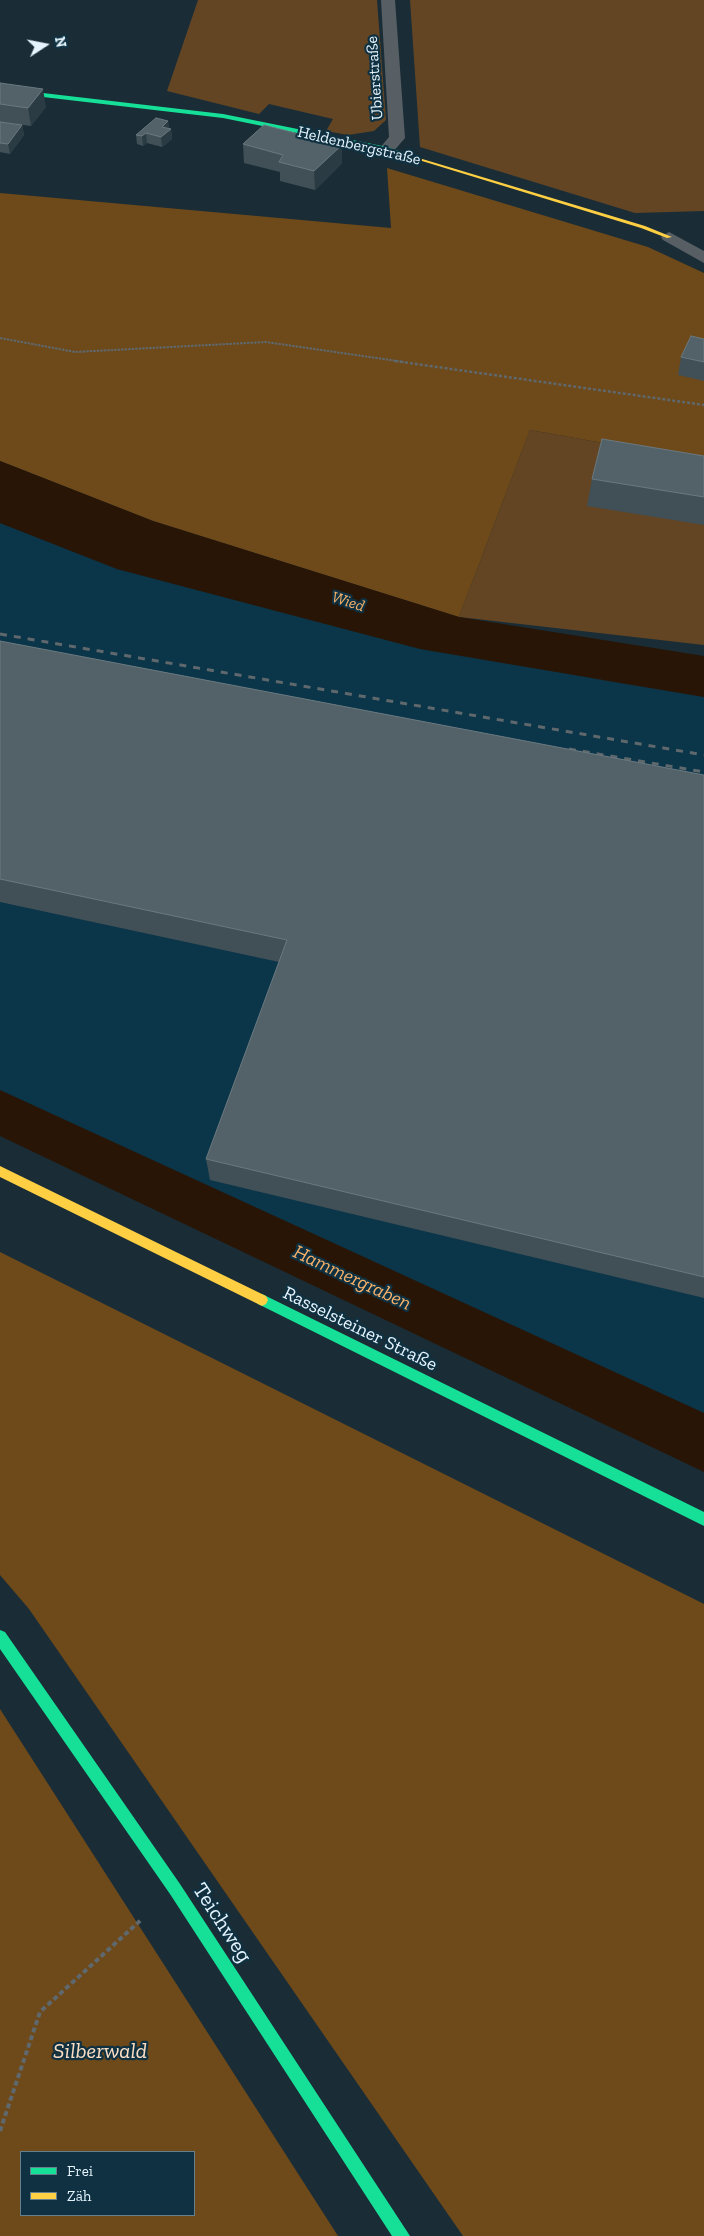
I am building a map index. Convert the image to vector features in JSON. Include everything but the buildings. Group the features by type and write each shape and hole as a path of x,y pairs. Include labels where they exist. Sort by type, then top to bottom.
{"street":[{"name":"Ubierstraße","path":"387,149 397,138 388,0"},
{"name":"Heldenbergstraße","path":"0,90 223,116 387,149 643,227 669,237"},
{"name":"Rasselsteiner Straße","path":"0,1171 704,1519"},
{"name":"Teichweg","path":"0,1637 176,1889 402,2236"}],"lane":[{"name":"Heldenbergstraße","path":"669,237 704,258"}],"path":[{"path":"0,338 76,352 266,342 704,404"},
{"path":"0,2131 40,2012 176,1889"}],"shaded area":[{"path":"198,0 377,0 386,120 374,131 348,135 326,131 333,119 269,104 259,114 167,91"},
{"path":"410,0 704,0 704,211 635,213 420,147"},
{"path":"530,430 704,461 704,645 459,617"},
{"path":"0,523 117,569 600,680 704,697 704,1440 0,1126"}],"green space":[{"path":"387,168 648,247 704,273 704,461 530,430 459,617 153,521 0,461 0,193 391,228"},
{"path":"0,1252 704,1604 704,2236 463,2236 29,1609 0,1575"},
{"name":"Silberwald","path":"0,1709 338,2236 0,2236"}],"water":[{"name":"Wied","path":"0,461 153,521 459,617 704,656 704,697 420,649 117,569 0,523"}],"waterway":[{"name":"Hammergraben","path":"0,1112 704,1443"}],"railway":[{"path":"0,634 704,755"},
{"path":"569,749 704,772"}],"traffic: fast":[{"path":"0,90 223,116 387,149 411,156"},
{"path":"262,1300 704,1519"},
{"path":"0,1637 175,1889 402,2236"}],"traffic: slow":[{"path":"411,156 643,227 669,237"},
{"path":"0,1171 262,1300"}]}
